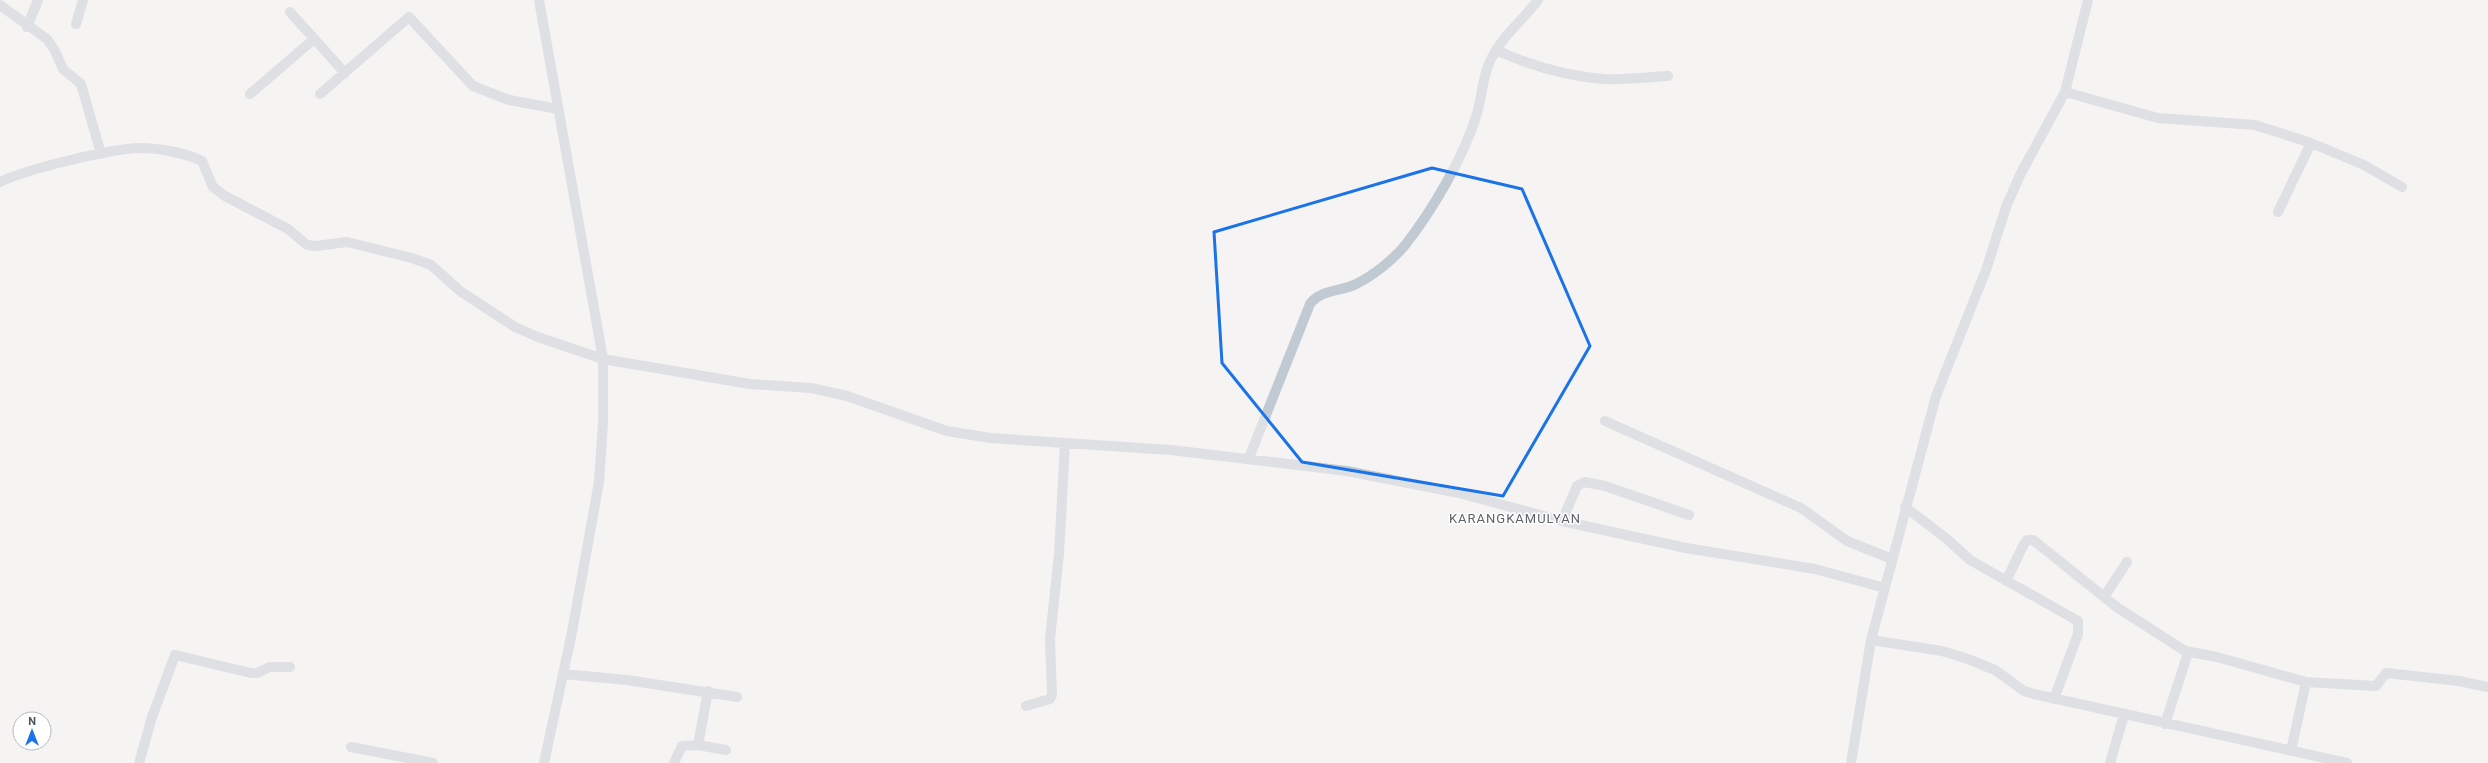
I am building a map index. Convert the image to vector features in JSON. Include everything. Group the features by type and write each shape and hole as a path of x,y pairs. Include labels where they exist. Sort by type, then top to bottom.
{"street":[{"path":"27,27 38,0"},
{"path":"76,24 83,0"},
{"path":"539,0 603,359 603,422 599,482 586,559 544,763"},
{"path":"1249,458 1314,298 1325,293 1344,289 1357,284 1402,249 1427,216 1458,159 1476,119 1486,74 1496,50 1538,0"},
{"path":"1851,763 1871,640 1905,507 1936,396 1986,270 2006,207 2020,175 2065,92 2088,0"},
{"path":"0,6 51,43 63,69 81,84 101,154"},
{"path":"290,12 345,73"},
{"path":"320,94 409,17 473,86 510,100 558,109"},
{"path":"250,94 314,39"},
{"path":"1496,50 1544,68 1603,79 1668,76"},
{"path":"2065,92 2158,118 2255,125 2311,143 2364,165 2402,187"},
{"path":"2278,212 2311,143"},
{"path":"0,182 101,154 139,148 166,151 200,160 213,187 225,196 288,229 307,244 316,246 347,242 412,258 431,265 460,291 515,327 538,337 603,359 750,384 811,388 854,398 947,431 990,438 1171,450 1312,465 1377,476 1459,493 1562,521 1686,548 1815,569 1885,588"},
{"path":"1604,421 1801,508 1848,542 1892,559"},
{"path":"1026,706 1050,699 1052,695 1050,639 1059,554 1065,444"},
{"path":"1562,521 1577,486 1584,482 1605,486 1689,515"},
{"path":"1905,507 1970,560 2080,623 2078,634 2054,698"},
{"path":"2006,581 2024,544 2028,540 2033,540 2104,597 2188,653 2212,656 2306,682 2376,686 2386,673 2459,681 2488,687"},
{"path":"2104,597 2127,562"},
{"path":"1871,640 1942,652 1968,659 1995,670 2024,691 2124,715 2347,763"},
{"path":"2165,724 2188,653"},
{"path":"139,763 152,717 175,655 251,673 257,673 270,667 290,667"},
{"path":"563,674 708,691 738,697"},
{"path":"2291,751 2306,682"},
{"path":"698,745 708,691"},
{"path":"2110,763 2124,715"},
{"path":"674,763 682,746 698,745 726,750"},
{"path":"351,747 433,763"}],"highlighted area":[{"path":"1432,168 1522,189 1590,346 1503,496 1302,462 1222,363 1214,232"}],"district":[{"name":"KARANGKAMULYAN","path":"1515,518"}]}
